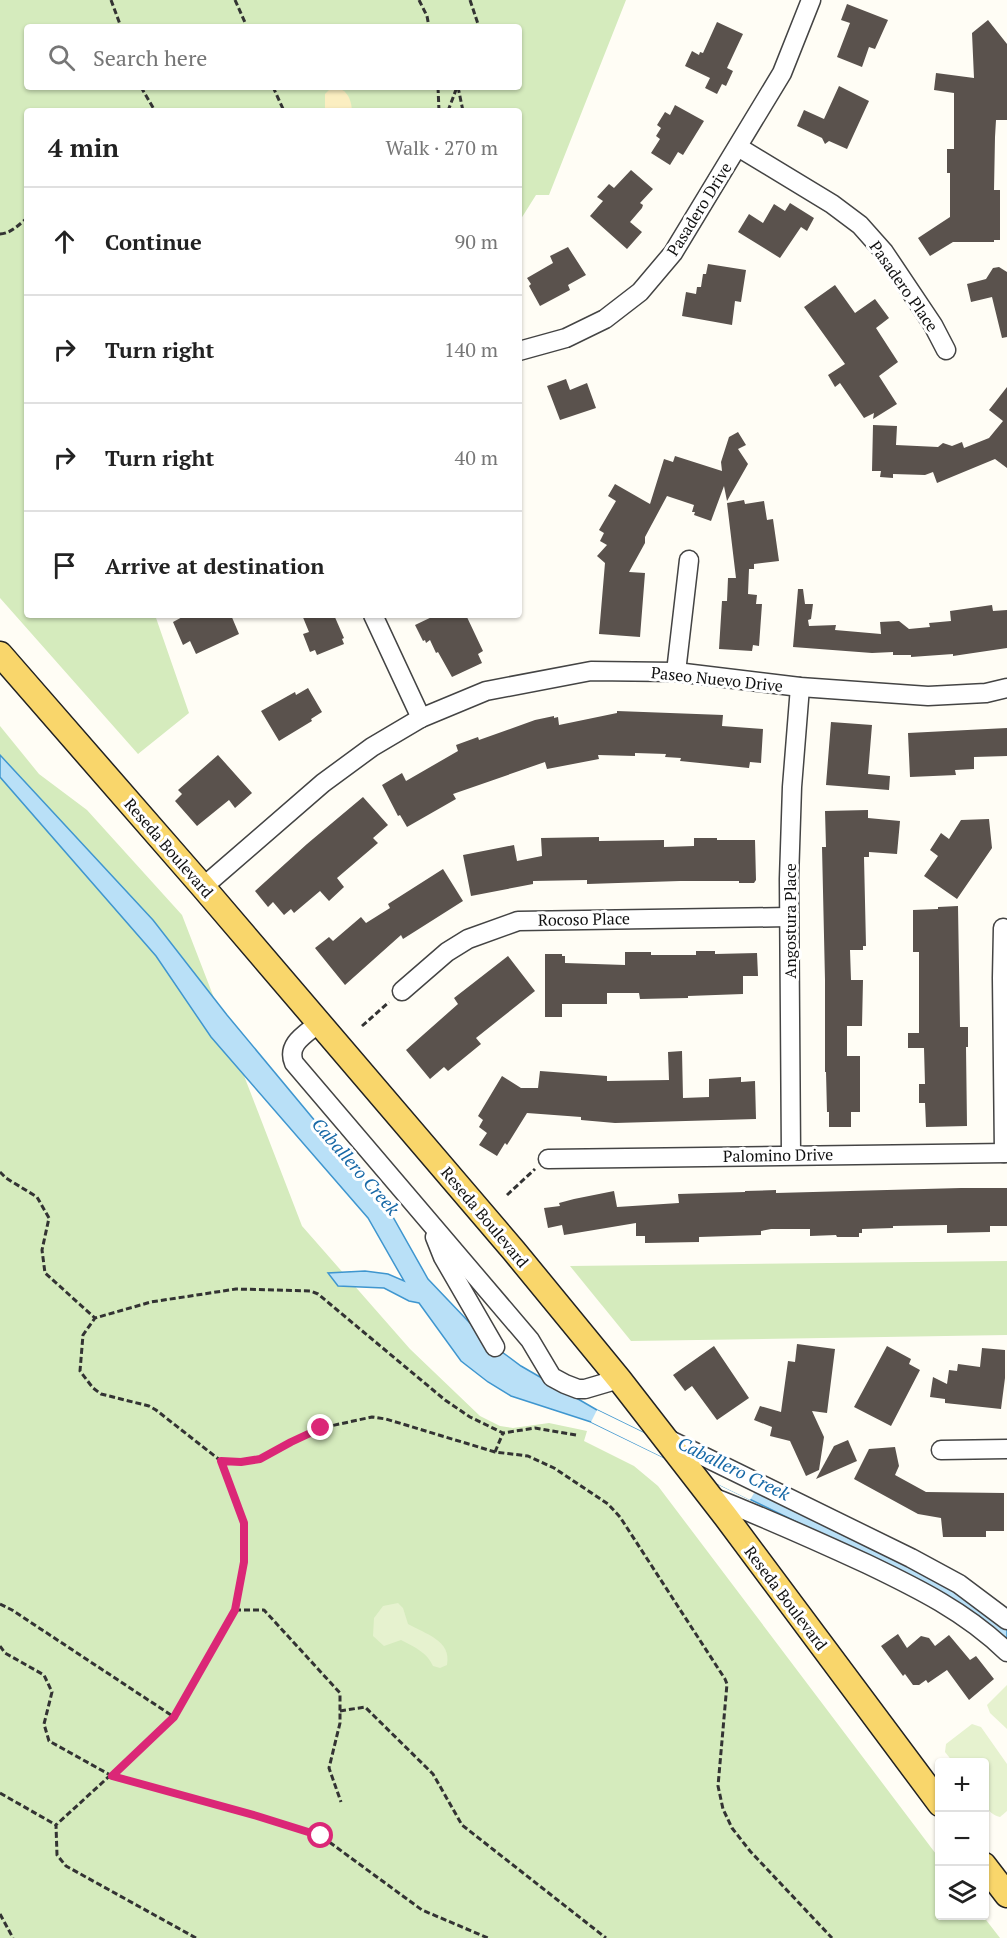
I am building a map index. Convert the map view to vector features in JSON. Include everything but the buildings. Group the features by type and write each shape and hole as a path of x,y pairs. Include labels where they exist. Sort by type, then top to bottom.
{"main road":[{"name":"Reseda Boulevard","path":"0,654 203,887 514,1251 619,1379 690,1470 935,1799"},
{"path":"985,1866 1007,1895"}],"street":[{"name":"Pasadero Drive","path":"522,350 566,338 605,319 640,292 673,253 782,73 811,0"},
{"name":"Pasadero Place","path":"738,147 832,204 860,225 884,252 933,326 946,350"},
{"path":"676,672 689,560"},
{"path":"374,618 422,718"},
{"name":"Paseo Nuevo Drive","path":"203,887 322,783 372,747 422,718 486,691 591,671 676,672 800,687 928,696 986,693 1007,688"},
{"name":"Angostura Place","path":"791,1155 789,917 792,787 800,687"},
{"name":"Rocoso Place","path":"402,991 447,952 468,939 519,921 789,917"},
{"path":"1004,928 1002,978 1006,1153"},
{"path":"319,1023 294,1044 291,1056 294,1063 530,1340 552,1377 578,1389 587,1389 619,1379"},
{"name":"Palomino Drive","path":"548,1159 1006,1153"},
{"path":"429,1221 443,1257 495,1347"},
{"path":"667,1441 911,1558 960,1584 1007,1620"},
{"path":"941,1450 1007,1449"},
{"path":"708,1495 790,1527 921,1590 949,1606 1007,1652"}],"path":[{"path":"111,0 120,24"},
{"path":"235,0 246,24"},
{"path":"419,0 428,24"},
{"path":"470,0 478,24"},
{"path":"143,90 153,108"},
{"path":"274,90 283,108"},
{"path":"438,90 439,108"},
{"path":"449,108 457,90"},
{"path":"459,90 462,108"},
{"path":"0,234 5,234 24,220"},
{"path":"362,1026 402,991"},
{"path":"507,1196 548,1159"},
{"path":"0,1172 37,1197 49,1218 42,1250 45,1273 95,1318"},
{"path":"56,1825 174,1717 235,1610 244,1562 244,1523 221,1461 149,1406 101,1394 93,1388 80,1371 83,1335 95,1318 151,1302 236,1289 311,1291 318,1294 445,1400 470,1417 503,1432 535,1428 576,1435"},
{"path":"221,1461 241,1462 260,1459 321,1428 372,1417 386,1419 495,1452 528,1456 554,1468 608,1504 620,1517 725,1678 727,1684 718,1786 723,1809 732,1828 750,1851 832,1938"},
{"path":"495,1452 503,1432"},
{"path":"0,1604 174,1717"},
{"path":"235,1610 264,1610 340,1693 340,1723 329,1768 341,1802"},
{"path":"0,1646 5,1653 44,1675 52,1692 44,1724 49,1741 112,1776 321,1836 422,1910 488,1938"},
{"path":"340,1711 365,1707 433,1774 462,1825 606,1938"},
{"path":"0,1793 56,1825"},
{"path":"56,1825 57,1855 66,1866 196,1938"},
{"path":"0,1914 13,1938"}],"green space":[{"path":"0,0 626,0 549,195 536,195 522,217 522,108 24,108 24,618 156,618 189,713 138,754 0,598"},
{"path":"0,726 39,774 87,810 182,915 302,1226 410,1349 480,1416 500,1426 513,1428 549,1423 587,1431 584,1441 634,1466 658,1486 935,1853 935,1920 986,1920 1000,1938 0,1938"},
{"path":"1007,1261 1007,1335 631,1341 570,1266"},
{"path":"398,1603 403,1608 408,1624 436,1639 445,1649 447,1665 440,1668 433,1666 424,1653 401,1640 384,1646 373,1636 374,1618 383,1606"},
{"path":"1007,1685 1007,1729 990,1713 987,1705"},
{"path":"972,1724 981,1727 1007,1764 1007,1811 1000,1817 989,1810 989,1758 950,1758 945,1752 946,1744"}],"sand":[{"path":"329,90 342,90 347,94 351,108 325,108 325,94"}],"water":[{"path":"0,755 153,920 227,1015 389,1210 428,1279 487,1341 521,1366 597,1410 917,1567 995,1618 1007,1629 1007,1644 910,1577 591,1422 511,1396 461,1361 419,1303 409,1301 384,1288 338,1286 328,1273 365,1271 388,1274 404,1281 368,1218 211,1037 156,956 0,777"}],"pier":[{"path":"597,1410 757,1488 750,1500 591,1422"}],"route":[{"path":"321,1428 260,1459 241,1462 221,1461 244,1523 244,1562 235,1610 174,1717 112,1776 321,1836"}],"water label":[{"name":"Caballero Creek","path":"356,1166"},
{"name":"Caballero Creek","path":"734,1468"}]}
